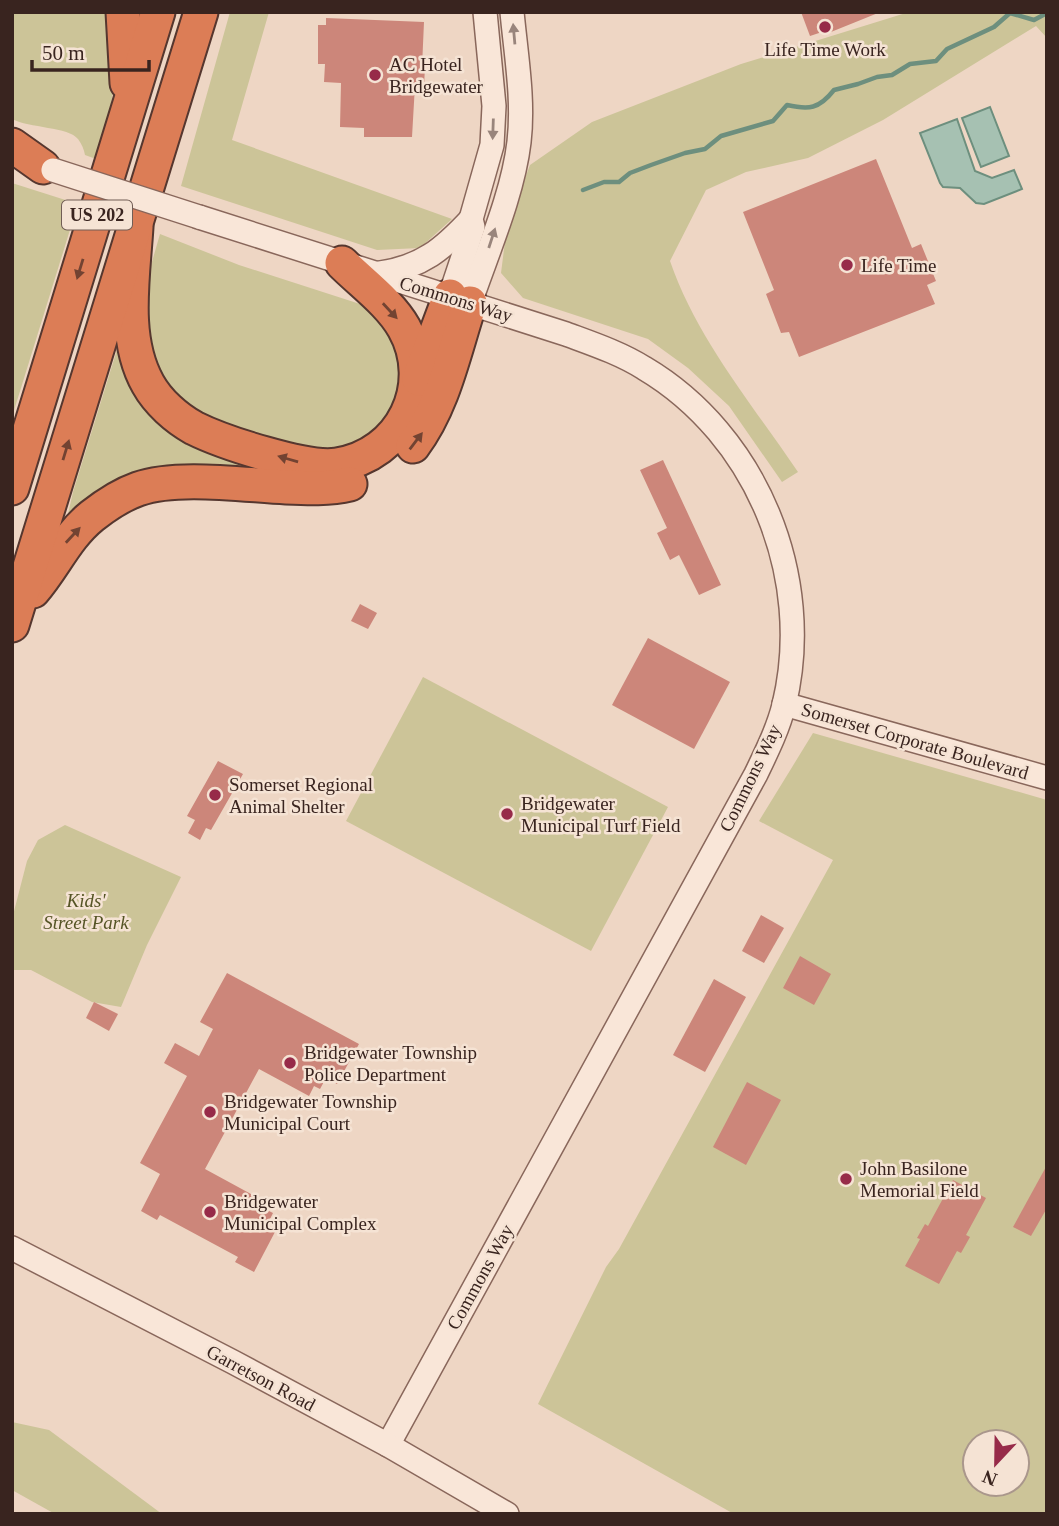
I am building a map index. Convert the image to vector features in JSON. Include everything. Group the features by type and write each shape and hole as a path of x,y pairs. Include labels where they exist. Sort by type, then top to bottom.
{"highway":[{"path":"122,12 129,110"},
{"name":"US 202","path":"12,488 158,12"},
{"name":"US 202","path":"15,617 201,12"},
{"path":"12,145 36,164"},
{"path":"136,227 132,313 136,351 148,384 175,415 193,427 303,464 337,465 369,453 394,434 411,407 418,382 460,300"},
{"path":"342,263 396,315 404,327 414,355 418,382"},
{"path":"15,617 67,541 112,501 139,489 165,484 197,483 327,488 359,482 386,470 402,458 431,417 460,300"}],"street":[{"path":"374,274 425,260 453,238 471,219 492,145 494,106 485,12"},
{"path":"460,300 515,169 519,139 519,85 512,12"},
{"name":"Commons Way","path":"36,164 566,334 626,358 674,389 700,411 716,430 741,462 758,491 781,545 791,620 791,652 784,704 773,739 387,1446"},
{"path":"460,300 473,228 471,219"},
{"name":"Somerset Corporate Boulevard","path":"784,704 1047,778"},
{"name":"Garretson Road","path":"12,1248 387,1446 508,1514"}],"green space":[{"path":"12,12 115,12 117,70 109,115 96,159 85,155 81,143 73,135 12,119"},
{"path":"230,12 269,12 232,140 452,219 420,248 377,250 181,186"},
{"path":"909,12 1047,12 1047,38 1036,26 883,120 808,158 746,172 706,190 670,261 681,290 710,344 798,472 782,482 729,406 688,368 648,339 523,298 501,273 507,226 530,165 592,122 741,64"},
{"path":"12,183 78,204 12,417"},
{"path":"160,234 239,265 360,304 365,298 408,358 395,419 335,457 196,420 145,358 139,307"},
{"path":"124,327 138,382 323,481 182,472 66,523"},
{"name":"Bridgewater Municipal Turf Field","path":"423,677 668,807 591,951 346,821"},
{"path":"813,733 1047,800 1047,1514 734,1514 538,1404 606,1267 619,1249 833,860 759,821"},
{"name":"Kids' Street Park","path":"65,825 181,877 147,945 121,1007 92,1002 31,970 12,970 12,919 27,861 38,840"},
{"path":"12,1422 49,1430 162,1514 55,1514 12,1490"}],"shaded area":[{"path":"990,107 1009,156 981,167 962,118"},
{"path":"957,119 975,171 992,178 1014,170 1022,189 984,204 976,203 960,188 943,187 920,133"}],"building":[{"name":"Life Time Work","path":"801,12 878,13 826,34 825,31 810,36"},
{"name":"AC Hotel Bridgewater","path":"326,18 424,22 424,86 415,85 412,137 364,137 364,128 340,127 341,83 324,82 325,64 318,64 318,25 326,25"},
{"name":"Life Time","path":"876,159 912,248 921,244 936,281 927,285 935,304 799,357 789,332 781,333 766,294 774,290 743,212"},
{"path":"663,460 721,585 699,595 679,555 670,560 657,533 667,528 640,470"},
{"path":"360,604 377,613 368,629 351,621"},
{"path":"648,638 730,682 694,749 612,705"},
{"name":"Somerset Regional Animal Shelter","path":"218,761 243,774 211,830 206,828 200,840 188,833 195,820 187,816"},
{"path":"761,915 784,928 764,963 742,951"},
{"path":"800,956 831,974 814,1005 783,988"},
{"path":"227,973 359,1044 337,1084 326,1078 320,1089 314,1086 309,1096 259,1069 205,1169 264,1201 261,1207 273,1213 267,1225 276,1230 254,1272 235,1262 238,1257 160,1215 157,1220 141,1211 160,1174 140,1163 187,1076 164,1063 175,1043 199,1056 213,1029 200,1022"},
{"path":"714,979 746,997 705,1072 673,1055"},
{"path":"94,1002 118,1014 109,1031 86,1018"},
{"path":"747,1082 781,1100 746,1165 713,1147"},
{"path":"1047,1165 1047,1208 1031,1236 1013,1227"},
{"path":"953,1180 986,1198 966,1235 970,1237 961,1253 957,1251 939,1284 905,1266 920,1239 917,1238 925,1224 928,1226"}],"waterway":[{"path":"583,190 604,182 619,182 630,173 685,153 705,149 721,136 773,121 787,105 813,106 834,90 892,75 910,64 936,61 947,49 994,27 1010,13 1034,20 1047,13"}],"place":[{"name":"Life Time Work","path":"825,27"},
{"name":"AC Hotel Bridgewater","path":"375,75"},
{"name":"Life Time","path":"847,265"},
{"name":"Somerset Regional Animal Shelter","path":"215,795"},
{"name":"Bridgewater Municipal Turf Field","path":"507,814"},
{"name":"Bridgewater Township Police Department","path":"290,1063"},
{"name":"Bridgewater Township Municipal Court","path":"210,1112"},
{"name":"John Basilone Memorial Field","path":"846,1179"},
{"name":"Bridgewater Municipal Complex","path":"210,1212"}]}
